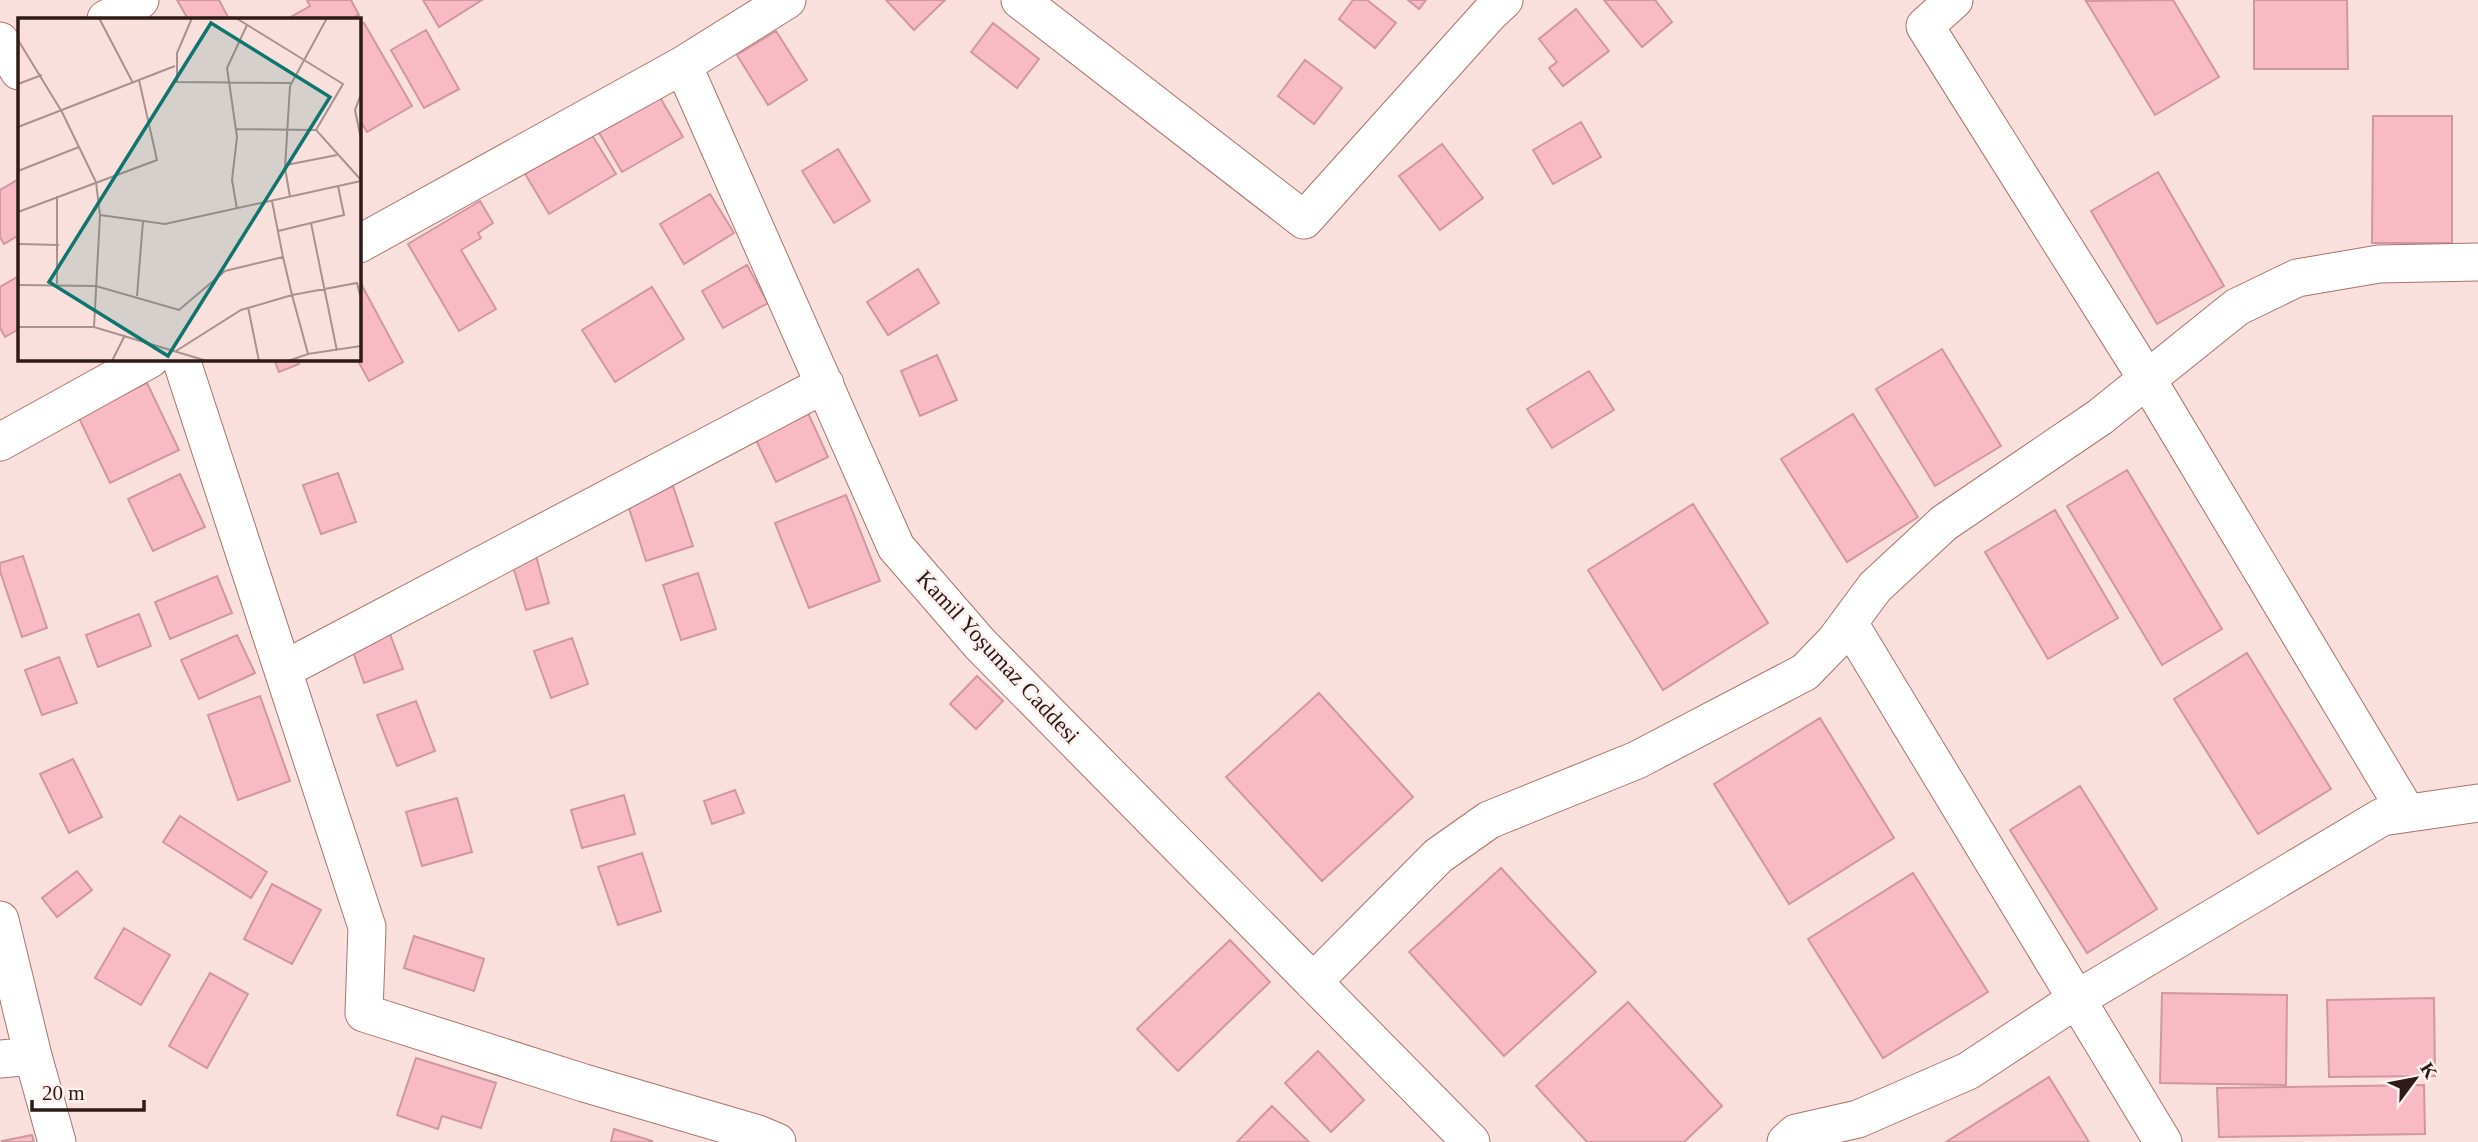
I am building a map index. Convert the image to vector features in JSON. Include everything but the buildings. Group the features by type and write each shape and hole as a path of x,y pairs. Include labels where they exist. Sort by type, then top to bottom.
{"street":[{"path":"108,18 140,0"},
{"path":"360,243 683,65 787,0"},
{"path":"1020,0 1304,220 1504,0"},
{"path":"1954,0 1925,26 2147,379 2407,813"},
{"name":"Kamil Yoşumaz Caddesi","path":"683,65 896,547 980,644 1471,1142"},
{"path":"1313,982 1438,856 1489,820 1637,760 1805,672 1835,641 1875,587 1944,523 2100,417 2237,307 2297,278 2379,264 2478,262"},
{"path":"0,442 148,360"},
{"path":"181,360 368,927 364,1013 777,1142"},
{"path":"283,670 825,384"},
{"path":"1849,622 2163,1142"},
{"path":"1786,1142 1796,1133 1827,1135 1968,1071 2077,999 2382,817 2478,803"},
{"path":"0,920 16,1058 57,1142"}]}
